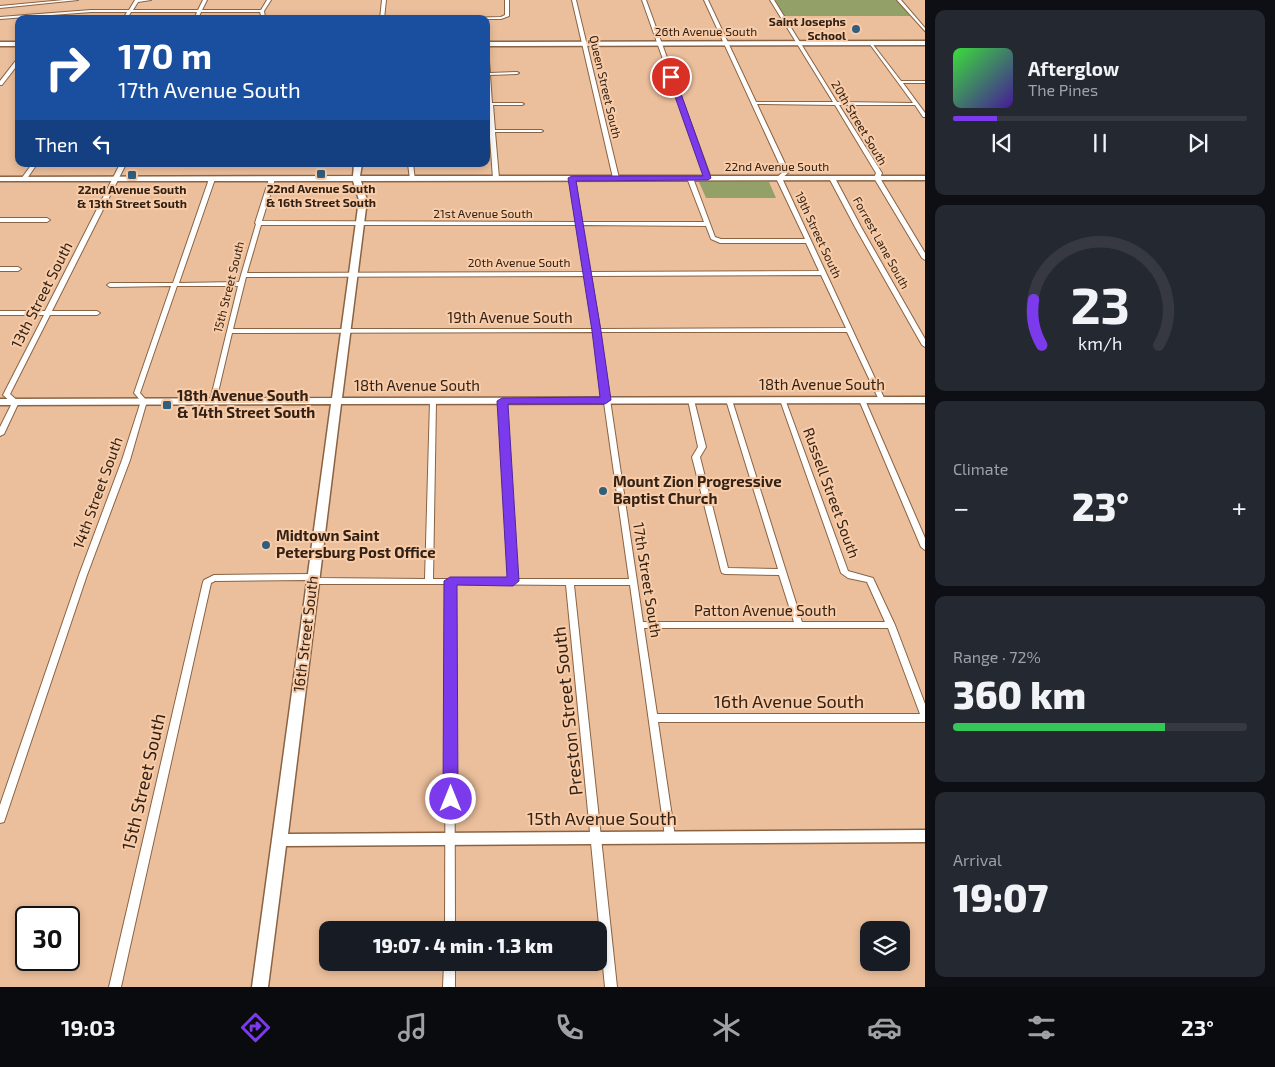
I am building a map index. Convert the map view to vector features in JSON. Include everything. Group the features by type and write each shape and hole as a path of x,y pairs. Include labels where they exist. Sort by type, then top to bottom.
{"street":[{"path":"0,7 76,0"},
{"path":"128,15 137,1 149,0"},
{"path":"198,15 205,0"},
{"path":"263,15 262,11 269,0"},
{"path":"382,15 384,0"},
{"path":"490,18 507,16 507,0"},
{"name":"Queen Street South","path":"574,0 616,178"},
{"path":"644,0 708,178"},
{"name":"19th Street South","path":"706,0 786,172 779,178 882,400"},
{"name":"20th Street South","path":"772,0 879,173 877,178 925,258"},
{"path":"899,0 925,30"},
{"path":"48,13 51,1"},
{"path":"29,15 130,11 262,11"},
{"path":"0,18 15,16"},
{"name":"26th Avenue South","path":"490,44 925,43"},
{"path":"0,44 15,44"},
{"path":"870,44 925,116"},
{"path":"0,84 15,65"},
{"path":"490,74 516,73"},
{"path":"900,82 925,82"},
{"path":"755,103 916,104"},
{"path":"496,178 490,104 522,104"},
{"path":"492,130 541,131"},
{"path":"24,179 32,167"},
{"name":"13th Street South","path":"16,402 6,395 121,167"},
{"name":"16th Street South","path":"260,987 312,579 364,200 356,179 358,167"},
{"path":"411,167 413,178"},
{"name":"17th Street South","path":"572,178 597,331 605,400 634,582 670,837"},
{"path":"690,178 714,238 720,241 808,241"},
{"name":"Forrest Lane South","path":"832,178 925,345"},
{"name":"22nd Avenue South","path":"0,179 925,178"},
{"name":"14th Street South","path":"0,819 64,629 126,460 144,401 136,393 212,179"},
{"name":"15th Street South","path":"213,401 241,284 246,274 258,223 272,179"},
{"path":"0,220 46,220"},
{"name":"21st Avenue South","path":"258,223 708,224"},
{"path":"0,269 18,269"},
{"name":"20th Avenue South","path":"246,274 823,273"},
{"path":"110,285 241,284"},
{"path":"0,313 97,313"},
{"name":"19th Avenue South","path":"231,331 850,330"},
{"path":"691,400 702,447 696,457 725,571 782,572"},
{"path":"729,400 798,625"},
{"name":"Russell Street South","path":"783,400 845,573 849,576 868,578 870,580 891,626 925,717"},
{"path":"862,400 925,547"},
{"name":"18th Avenue South","path":"0,402 925,400"},
{"path":"429,581 433,401"},
{"path":"502,401 513,581"},
{"path":"0,434 16,402"},
{"name":"15th Street South","path":"115,987 206,584 214,578 312,579"},
{"path":"312,579 634,582"},
{"path":"450,581 450,921"},
{"name":"Preston Street South","path":"570,582 598,838 611,987"},
{"name":"Patton Avenue South","path":"640,625 891,626"},
{"name":"16th Avenue South","path":"653,718 925,717"},
{"name":"15th Avenue South","path":"279,840 925,836"},
{"path":"449,987 450,971"}],"green space":[{"path":"775,0 897,0 911,16 784,16"},
{"path":"699,182 769,182 776,198 706,198"}],"place":[{"name":"Saint Josephs School","path":"856,29"},
{"name":"22nd Avenue South & 16th Street South","path":"321,174"},
{"name":"22nd Avenue South & 13th Street South","path":"132,175"},
{"name":"18th Avenue South & 14th Street South","path":"167,405"},
{"name":"Mount Zion Progressive Baptist Church","path":"603,491"},
{"name":"Midtown Saint Petersburg Post Office","path":"266,545"}],"route":[{"path":"451,799 450,581 513,581 502,401 605,400 597,331 572,178 708,178 671,77"}]}
